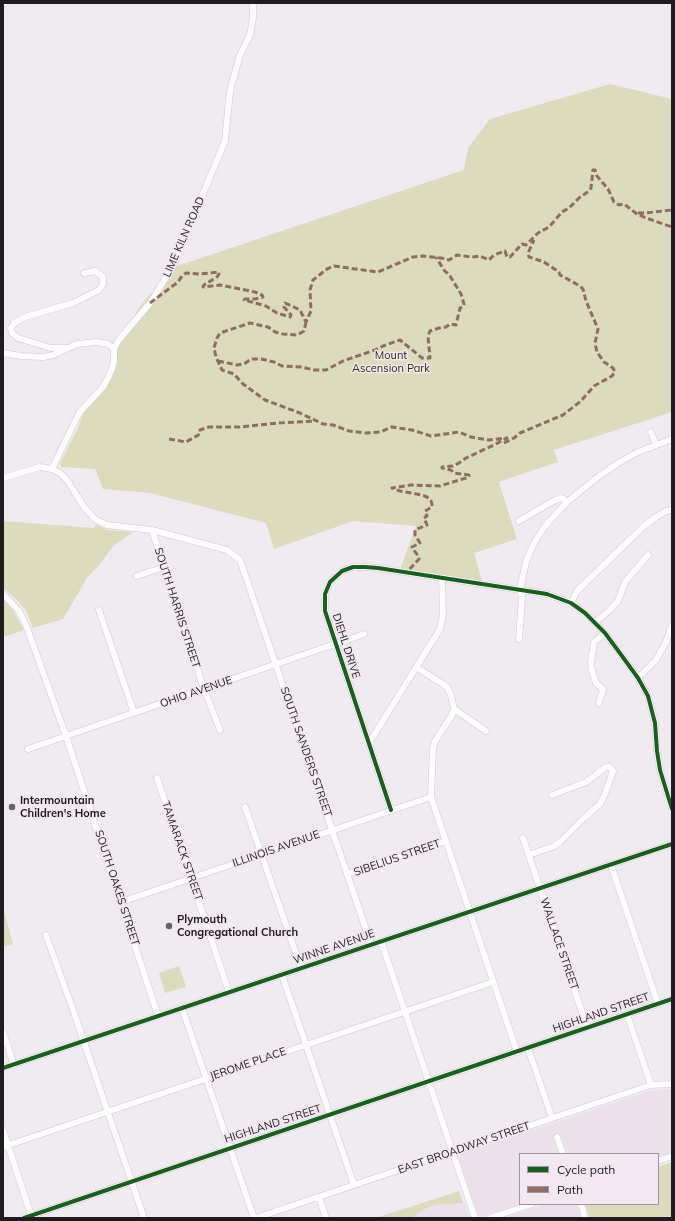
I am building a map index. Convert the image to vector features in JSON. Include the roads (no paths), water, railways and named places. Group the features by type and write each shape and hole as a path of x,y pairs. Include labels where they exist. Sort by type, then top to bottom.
{"street":[{"name":"LIME KILN ROAD","path":"52,469 79,413 103,387 109,376 114,362 114,349 118,341 155,296 172,268 225,141 228,100 240,55 250,35 253,18 253,3"},
{"path":"68,348 51,348 18,338 12,333 11,328 14,323 25,317 73,303 99,290 103,284 103,277 95,271 84,273"},
{"path":"3,353 43,357 77,344 96,342 108,344 114,349"},
{"path":"651,432 656,445"},
{"path":"520,639 522,597 520,589 526,562 534,544 545,526 567,502 589,483 619,462 638,452 672,439"},
{"path":"3,478 40,467 52,469 60,473 67,480 84,507 96,520 107,525 152,530"},
{"path":"519,521 555,500 562,498 567,502"},
{"path":"570,602 577,591 644,526 666,511 672,510"},
{"name":"SOUTH SANDERS STREET","path":"152,530 227,550 240,560 371,944"},
{"name":"SOUTH HARRIS STREET","path":"152,530 204,689 220,730"},
{"path":"595,622 610,610 618,601 625,582 648,555"},
{"path":"137,576 164,567"},
{"name":"DIEHL DRIVE","path":"391,810 325,611 325,594 330,582 342,571 353,567 365,567 520,589 555,596 570,602 585,613 605,633 638,678 648,696 655,723 658,760 672,809"},
{"path":"369,743 440,629 442,622 442,578"},
{"name":"SOUTH OAKES STREET","path":"3,594 19,611 26,625 66,736 158,1016"},
{"path":"99,610 134,713"},
{"path":"638,678 656,660 666,642 672,625"},
{"path":"599,703 603,690 596,683 591,662 594,642 605,633"},
{"name":"OHIO AVENUE","path":"28,749 364,634"},
{"path":"416,667 447,687 452,695 454,709 452,715 435,741 432,761 431,797 517,1052"},
{"path":"454,709 486,730"},
{"path":"529,855 554,846 561,841 600,804 613,770 610,767 606,767 586,782 552,795"},
{"name":"TAMARACK STREET","path":"157,778 192,878 229,992"},
{"name":"ILLINOIS AVENUE","path":"121,902 431,797"},
{"path":"245,807 301,968"},
{"name":"WALLACE STREET","path":"523,838 587,1027"},
{"name":"SIBELIUS STREET","path":"347,874 446,841"},
{"name":"WINNE AVENUE","path":"3,1068 672,844"},
{"path":"611,865 658,1004"},
{"path":"46,934 144,1218"},
{"path":"381,941 475,1218"},
{"path":"282,975 354,1185"},
{"name":"JEROME PLACE","path":"6,1146 493,982"},
{"name":"HIGHLAND STREET","path":"24,1218 32,1217 131,1181 672,999"},
{"path":"182,1008 255,1218"},
{"path":"627,1014 651,1086"},
{"path":"3,1032 14,1065"},
{"path":"528,1048 552,1118"},
{"name":"EAST BROADWAY STREET","path":"255,1218 651,1086 672,1084"},
{"path":"3,1130 6,1146 32,1217"},
{"path":"557,1137 563,1153"},
{"path":"659,1161 672,1156"},
{"path":"319,1197 326,1218"},
{"path":"490,1218 529,1205"},
{"path":"580,1205 585,1218"}],"place":[{"name":"Intermountain Children's Home","path":"12,807"},
{"name":"Plymouth Congregational Church","path":"169,926"}],"park label":[{"name":"Mount Ascension Park","path":"391,362"}]}
